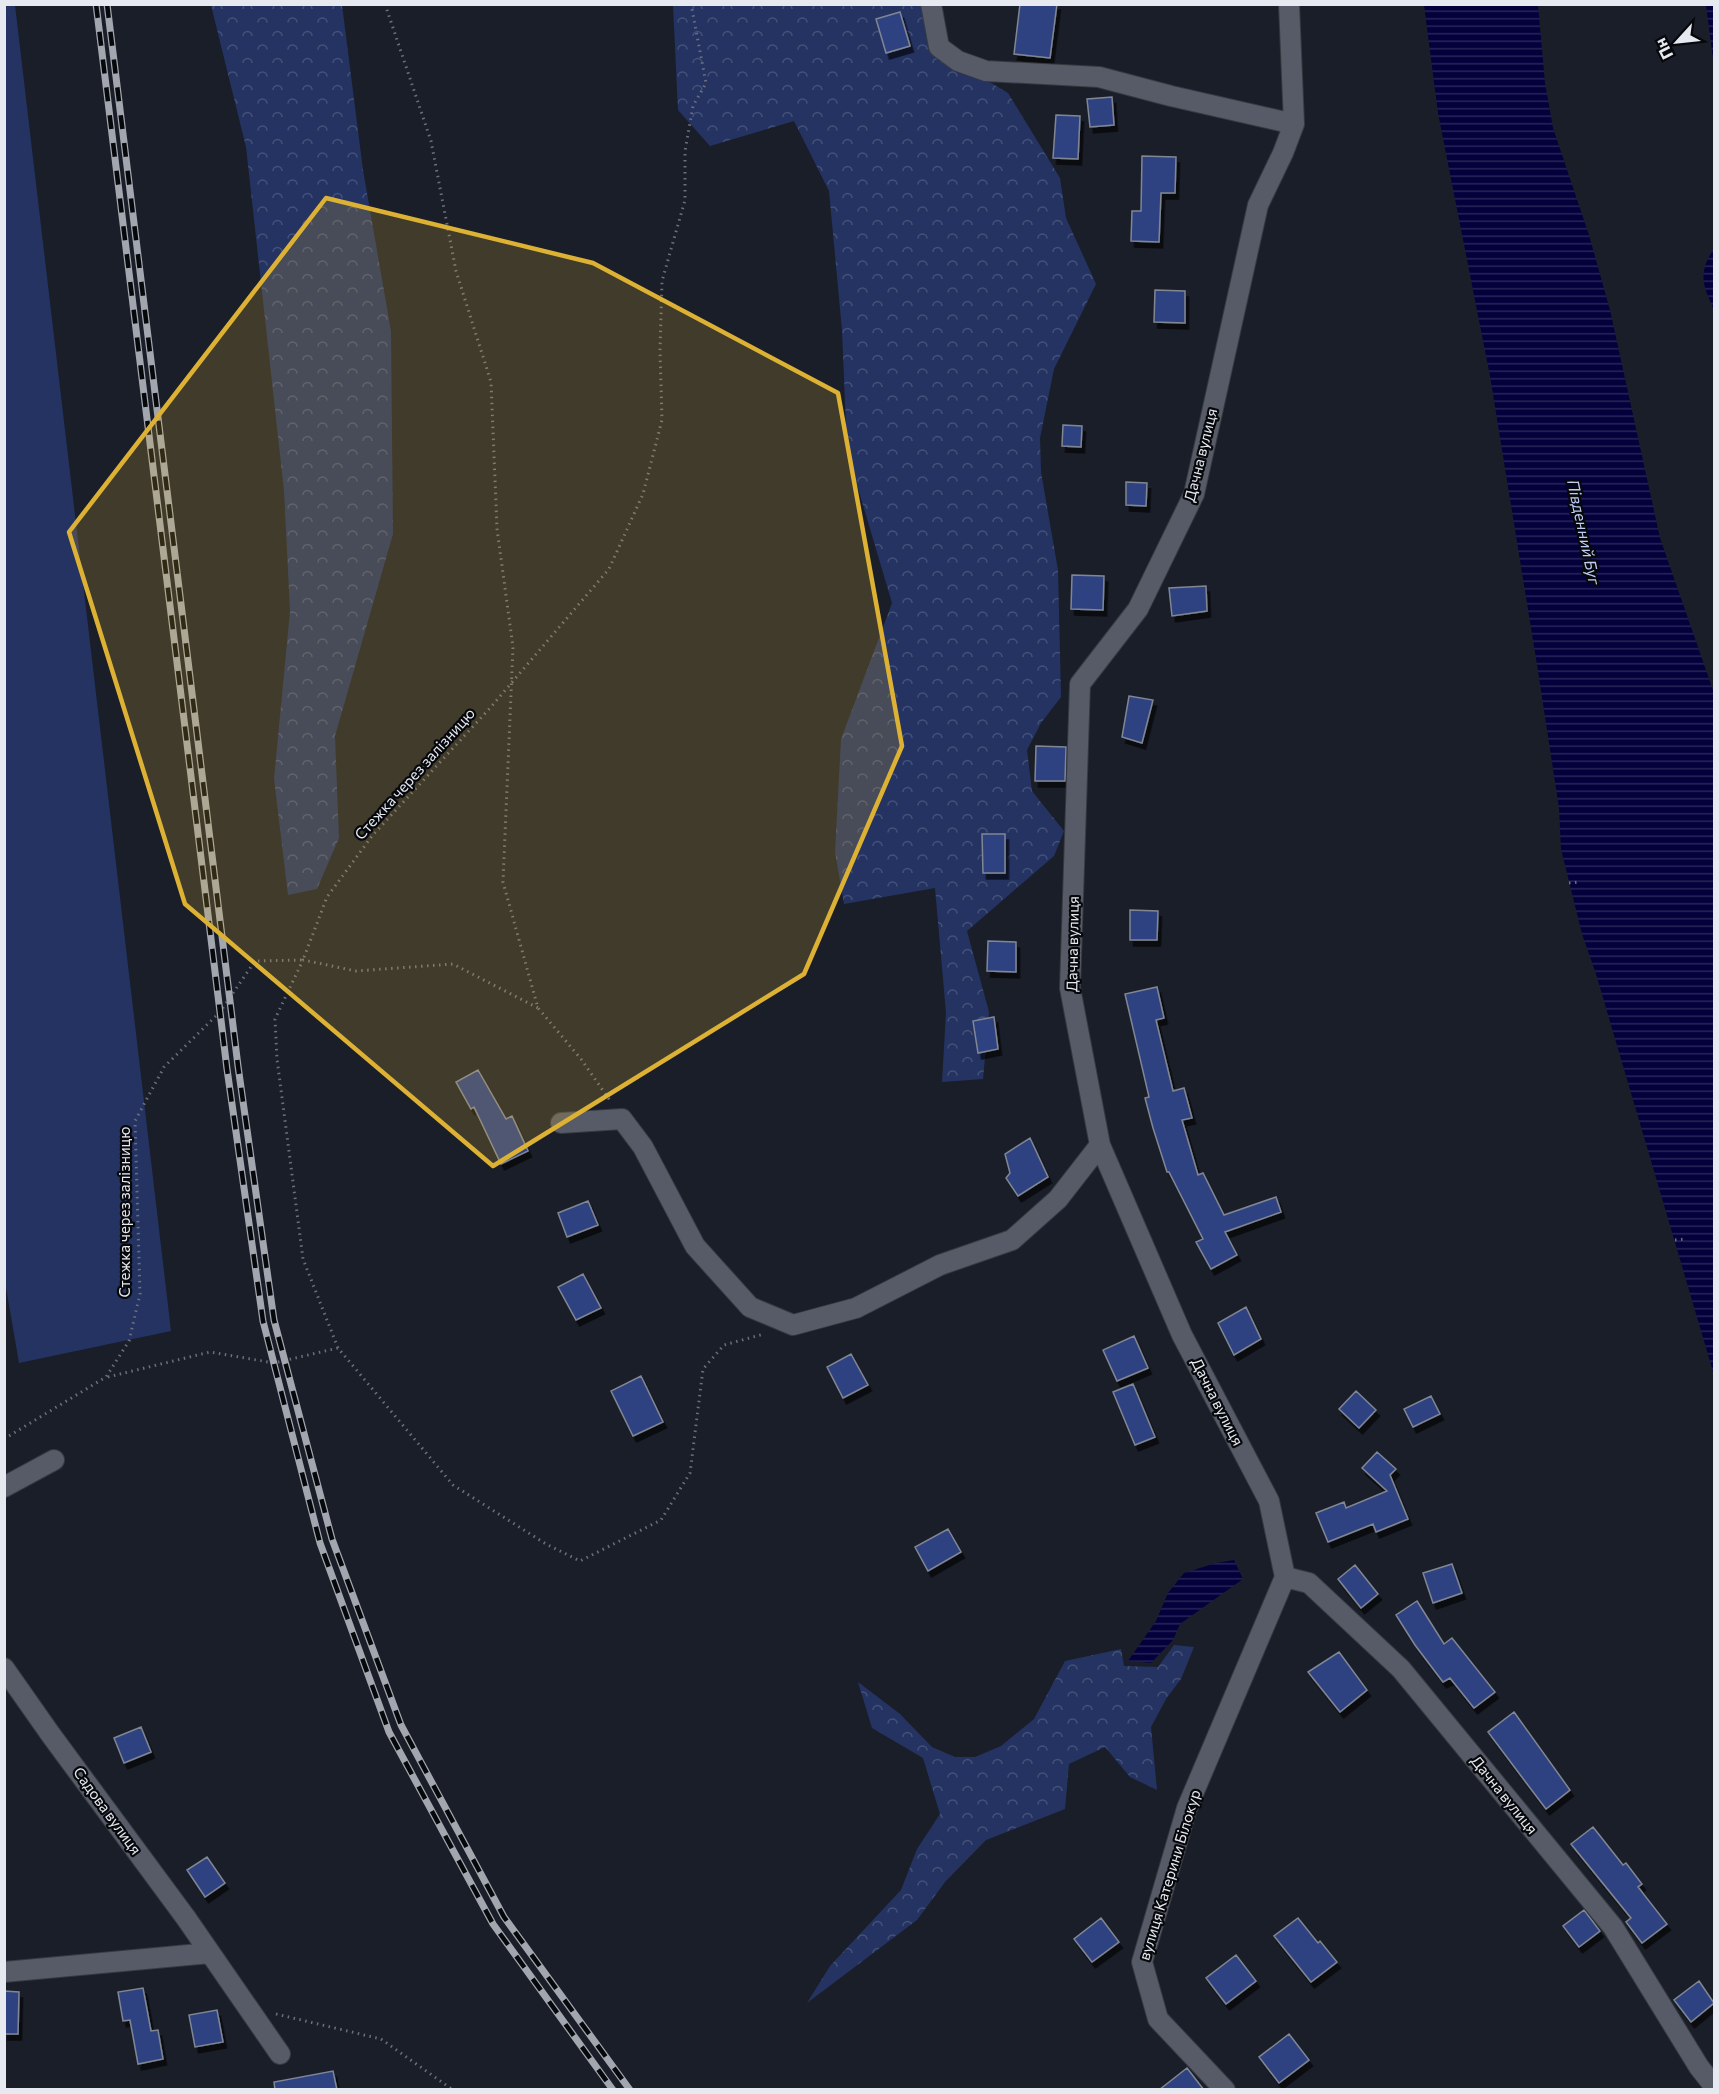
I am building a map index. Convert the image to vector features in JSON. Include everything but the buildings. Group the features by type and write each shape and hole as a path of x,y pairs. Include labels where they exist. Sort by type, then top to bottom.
{"street":[{"path":"931,4 939,47 958,61 986,71 1099,77 1294,124 1289,4"},
{"name":"Дачна вулиця","path":"1294,124 1258,205 1194,494 1138,609 1080,684 1070,988 1100,1145 1182,1335 1269,1501 1285,1577 1309,1583 1401,1669 1612,1928 1699,2067 1714,2086"},
{"path":"561,1123 622,1119 642,1147 695,1245 750,1307 793,1325 856,1308 940,1265 1012,1240 1058,1199 1100,1145"},
{"path":"4,1487 54,1460"},
{"name":"вулиця Катерини Білокур","path":"1225,2090 1158,2019 1142,1962 1187,1808 1285,1577"},
{"name":"Садова вулиця","path":"4,1668 186,1918 280,2054"},
{"path":"4,1972 210,1953"}],"path":[{"path":"385,4 431,141 456,271 491,382 497,529 513,647 503,882 538,1008"},
{"name":"Стежка через залізницю","path":"4,1438 106,1377 129,1341 140,1294 135,1121 164,1067 220,1012 255,961 303,960 327,897 372,836 490,708 609,569 643,494 662,420 660,351 662,281 685,200 685,151 693,106 706,83 692,4"},
{"path":"1569,883 1579,882"},
{"path":"622,1119 581,1059 538,1008 453,964 356,971 303,960 275,1018 277,1059 303,1259 338,1348 453,1485 546,1544 580,1561 662,1520 690,1473 703,1369 724,1345 793,1325"},
{"path":"1675,1240 1686,1239"},
{"path":"106,1377 210,1352 274,1363 338,1348"},
{"path":"247,2007 381,2039 453,2090"}],"highlighted area":[{"path":"326,198 593,263 838,393 902,746 804,974 493,1166 185,904 69,532"}],"green space":[{"path":"4,5 15,5 171,1331 19,1363 4,1276"},
{"path":"211,5 342,5 363,170 391,331 393,534 335,736 339,838 317,889 288,895 274,779 290,611 284,491 246,147"},
{"path":"673,5 928,5 958,63 1008,93 1060,178 1066,218 1096,284 1054,369 1040,438 1041,472 1058,570 1061,697 1041,723 1027,750 1032,791 1064,831 1054,856 967,931 989,1012 983,1079 942,1082 946,1013 935,888 844,904 835,852 841,739 892,603 847,451 842,330 829,191 794,121 710,146 678,110"},
{"path":"1174,1645 1194,1647 1181,1679 1166,1699 1151,1727 1157,1790 1130,1777 1105,1747 1069,1764 1065,1809 986,1840 945,1882 917,1920 807,2003 830,1966 901,1890 917,1849 940,1814 923,1758 872,1728 858,1682 900,1714 932,1747 955,1757 975,1757 1001,1746 1034,1719 1065,1661 1121,1649 1124,1666 1158,1667"}],"water":[{"name":"Південний Буг","path":"1424,5 1538,5 1545,83 1553,128 1589,235 1610,310 1660,538 1714,693 1714,1375 1596,974 1582,934 1561,849 1559,808 1538,671 1490,376 1438,113"},
{"path":"1706,5 1714,5 1714,67"},
{"path":"1714,248 1714,310 1707,293 1704,272"},
{"path":"1234,1560 1243,1579 1180,1624 1173,1640 1151,1663 1128,1661 1156,1621 1168,1593 1184,1573"}],"railway":[{"path":"96,4 227,1069 263,1321 320,1543 389,1732 493,1924 613,2090"},
{"path":"107,4 238,1066 274,1320 332,1539 401,1725 504,1917 630,2090"}]}
